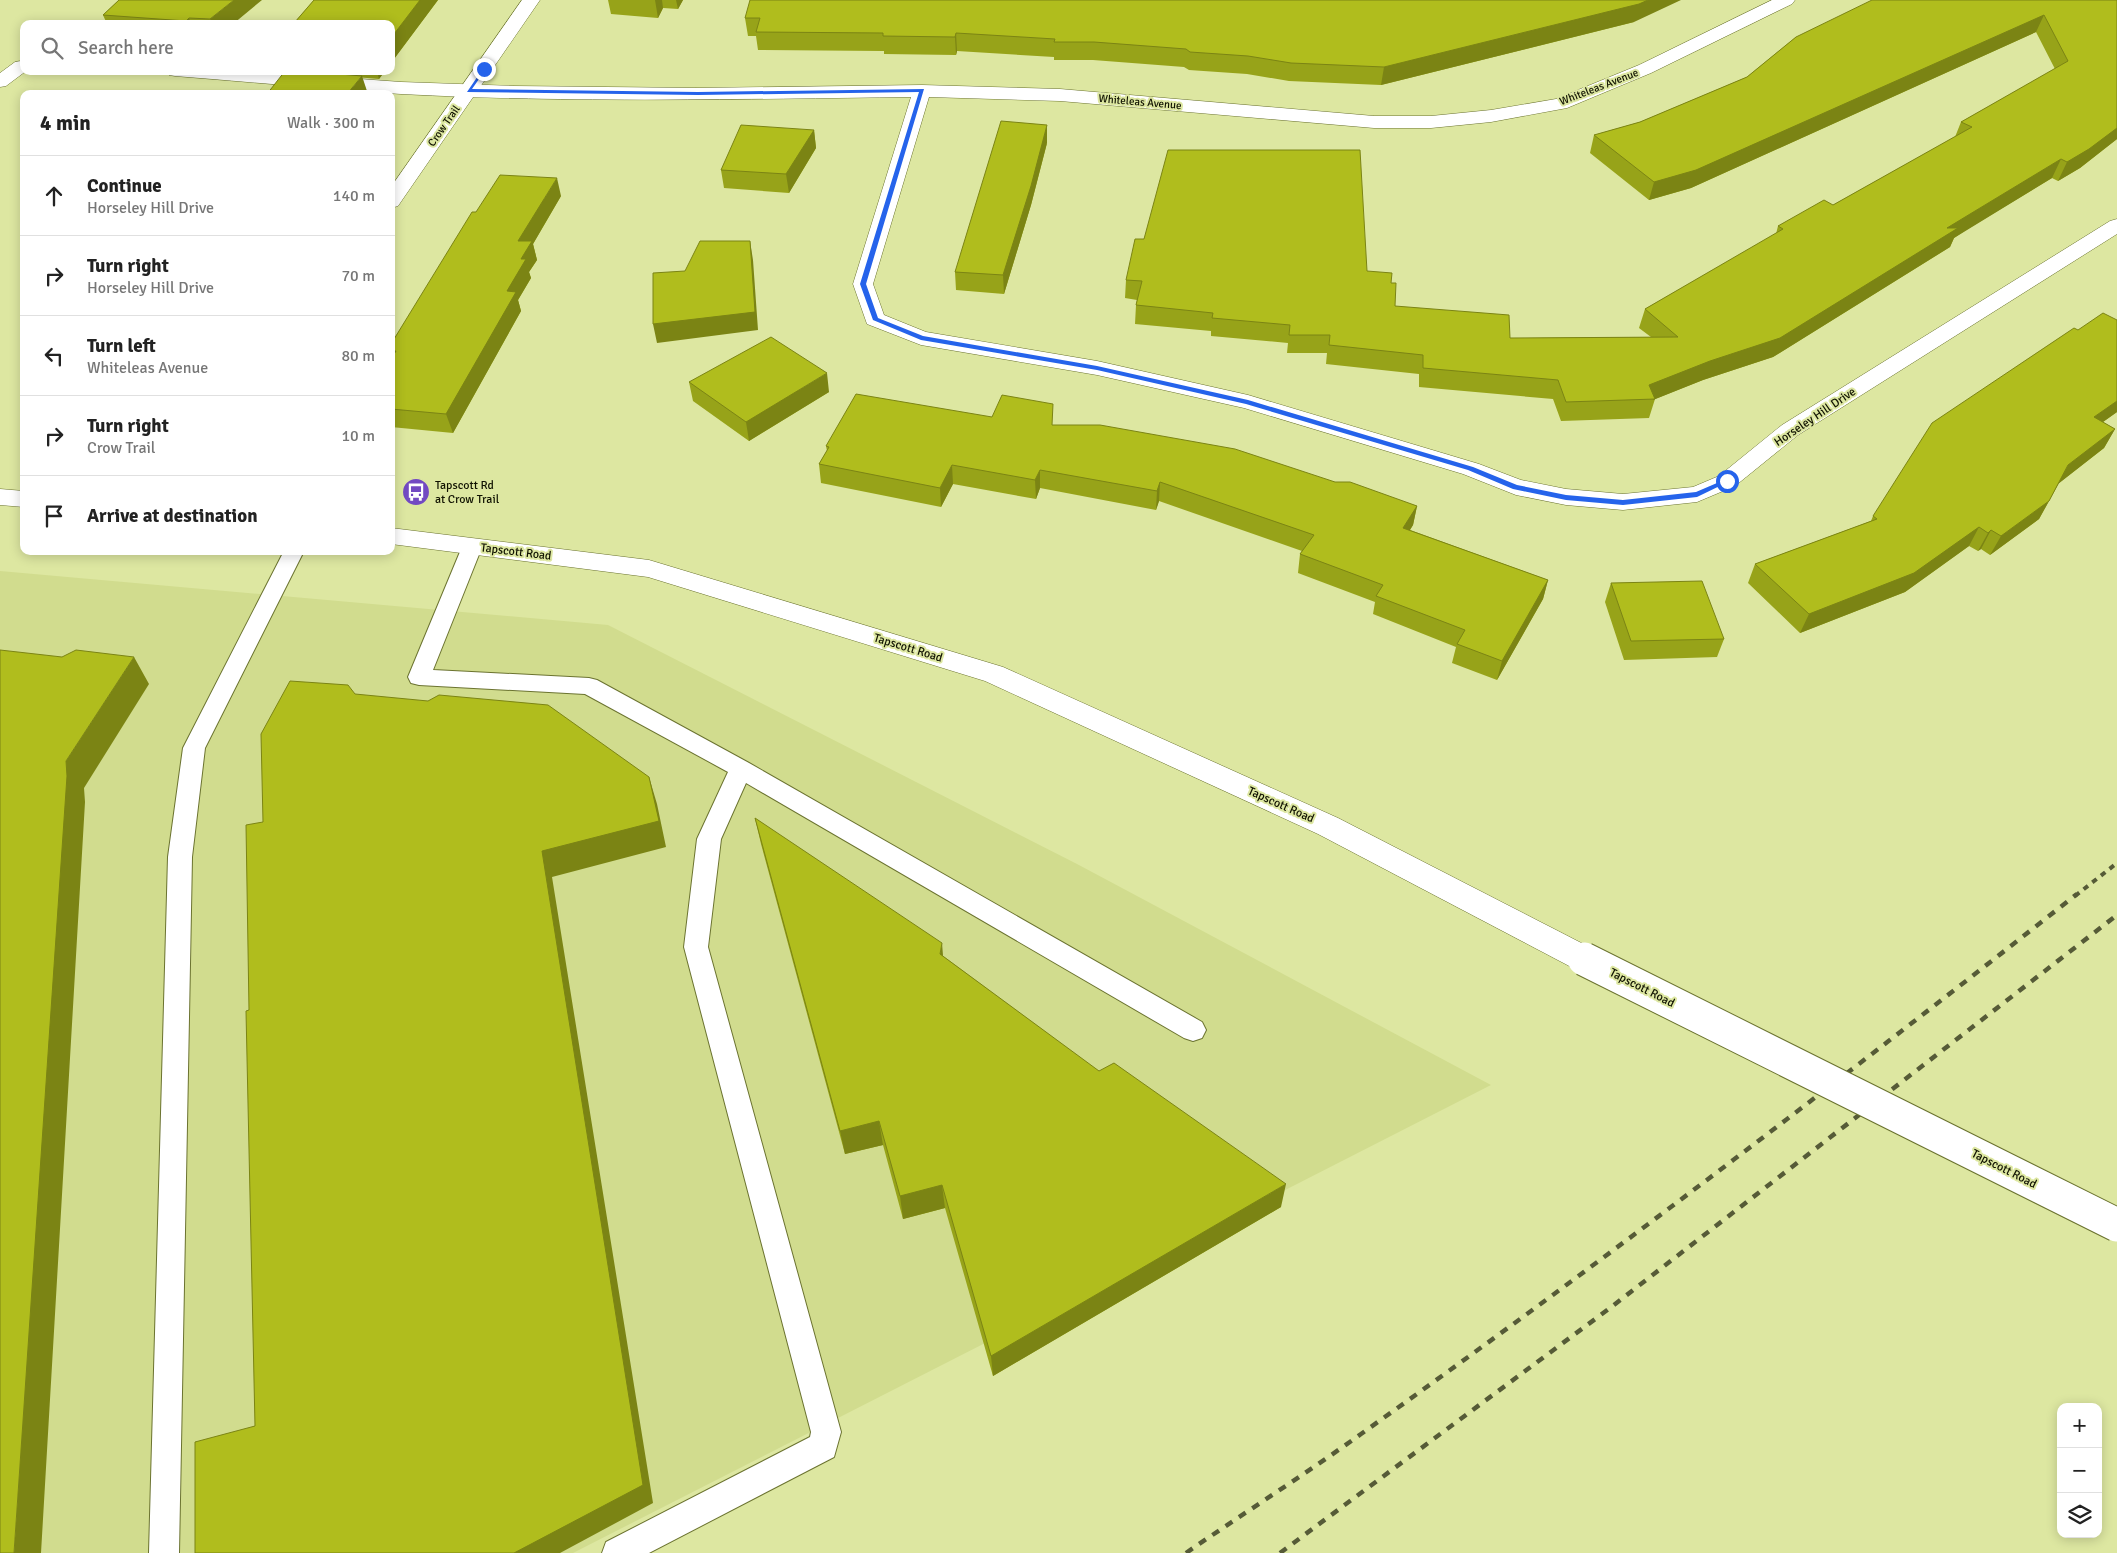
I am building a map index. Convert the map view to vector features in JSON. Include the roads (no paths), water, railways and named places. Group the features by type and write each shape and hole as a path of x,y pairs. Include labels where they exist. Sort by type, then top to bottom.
{"street":[{"name":"Crow Trail","path":"395,196 531,0"},
{"name":"Whiteleas Avenue","path":"234,75 468,91 698,94 922,91 1060,95 1374,122 1431,122 1491,116 1560,104 1645,69 1786,0"},
{"path":"0,64 20,66"},
{"path":"0,82 20,67"},
{"name":"Horseley Hill Drive","path":"922,91 863,284 875,319 921,338 1097,368 1248,402 1471,469 1516,487 1566,497 1623,502 1697,494 1727,481 1790,430 2117,225"},
{"path":"0,497 20,499"},
{"name":"Tapscott Road","path":"395,537 649,570 994,674 1328,826 1584,959 2117,1225"}],"lane":[{"path":"472,547 419,677 589,686 741,769 1193,1030"},
{"path":"164,1553 180,857 194,748 292,555"},
{"path":"617,1553 822,1446 826,1441 826,1432 696,947 709,839 741,769"}],"railway":[{"path":"2075,896 2117,863"},
{"path":"1186,1553 1339,1449 1542,1303 1811,1101 2077,894"},
{"path":"1280,1553 1610,1308 2117,915"}],"place":[{"name":"Tapscott Rd at Crow Trail","path":"416,492"}]}
